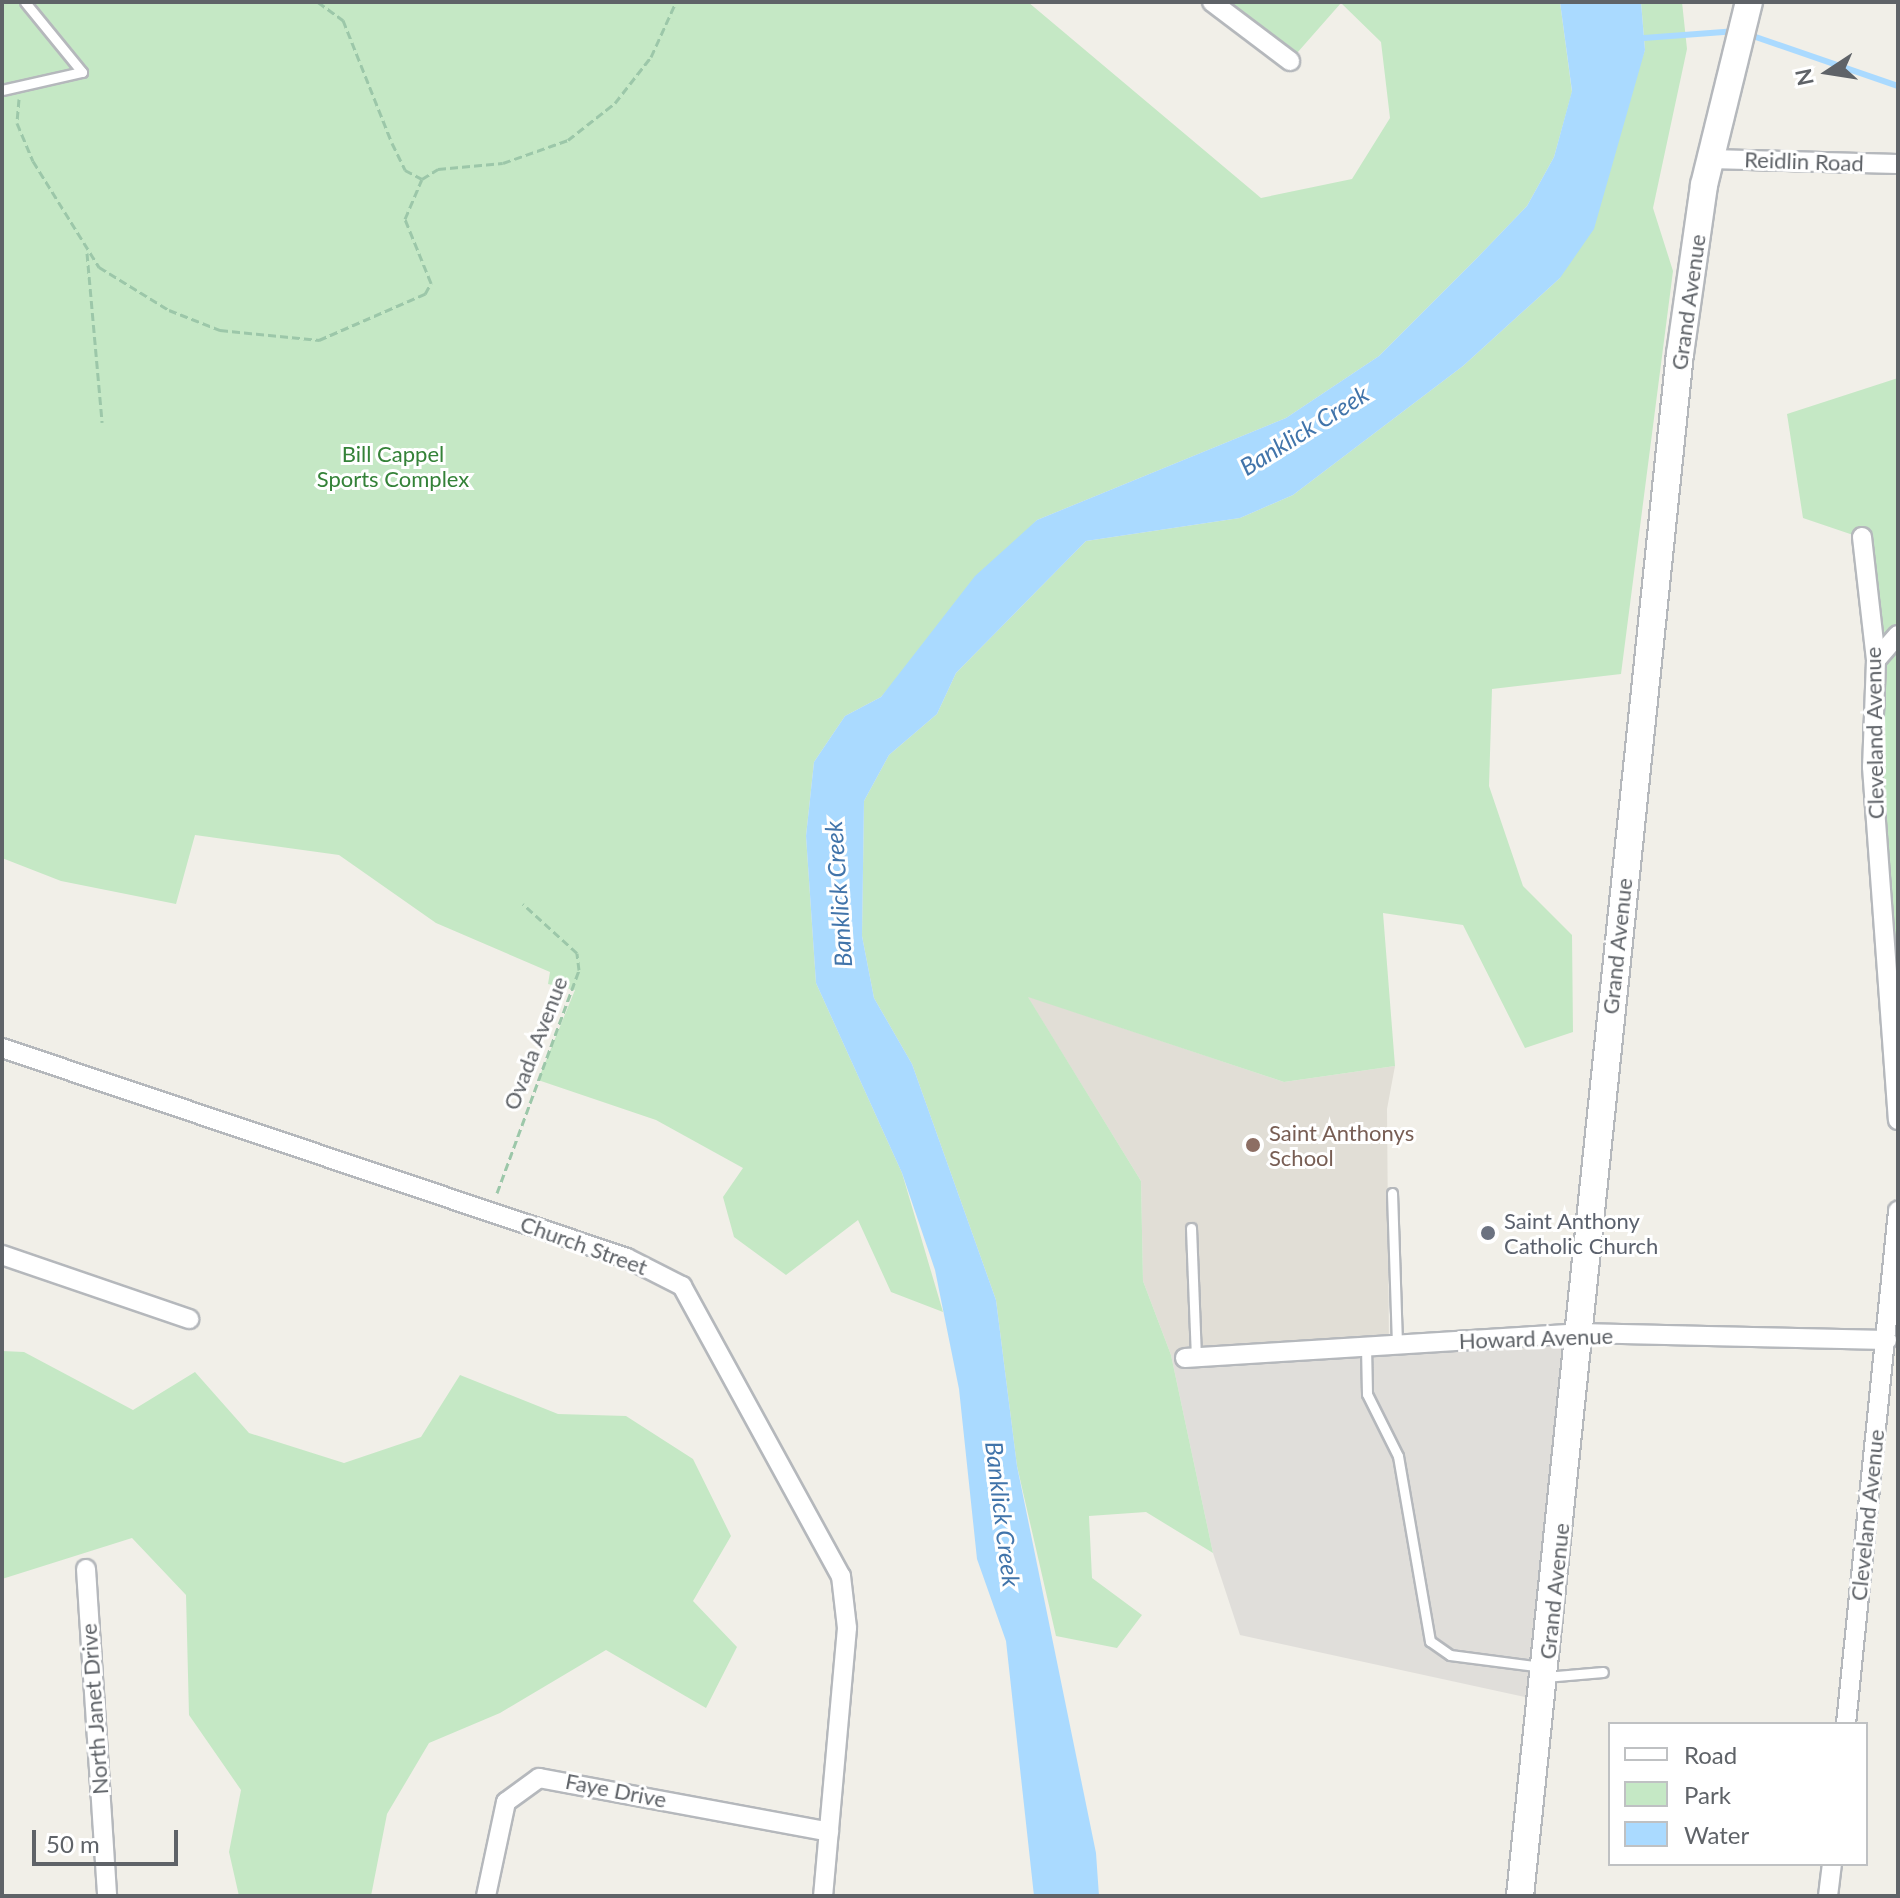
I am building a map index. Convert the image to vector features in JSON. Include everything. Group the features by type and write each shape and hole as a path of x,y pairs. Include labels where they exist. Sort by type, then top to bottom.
{"street":[{"path":"1212,2 1290,61"},
{"name":"Grand Avenue","path":"1520,1896 1546,1672 1678,370 1710,159 1748,9"},
{"name":"Reidlin Road","path":"1710,159 1898,164"},
{"name":"Cleveland Avenue","path":"1862,537 1876,660 1872,767 1898,1120"},
{"path":"1876,660 1898,635"},
{"name":"Church Street","path":"2,1048 490,1212 666,1275 708,1324 843,1587 847,1628 823,1896"},
{"name":"Cleveland Avenue","path":"1846,1722 1898,1211"},
{"path":"2,1255 189,1319"},
{"name":"Howard Avenue","path":"1191,1357 1579,1333 1887,1340"},
{"name":"North Janet Drive","path":"86,1569 107,1896"},
{"name":"Faye Drive","path":"486,1896 506,1802 539,1778 829,1832"},
{"path":"1828,1896 1832,1866"}],"lane":[{"path":"2,90 20,90 82,72 25,2"},
{"path":"1392,1193 1397,1344"},
{"path":"1191,1228 1191,1357"},
{"path":"1366,1346 1367,1394 1398,1456 1430,1641 1450,1655 1546,1672 1603,1672"}],"path":[{"path":"318,2 343,20 405,170 422,179"},
{"path":"87,253 169,310 220,330 319,340 425,294 431,283 405,219 422,179 438,169 503,163 568,140 615,103 651,57 676,2"},
{"path":"20,90 17,123 87,253 102,422"},
{"name":"Ovada Avenue","path":"490,1212 579,970 577,953 523,904"}],"shaded area":[{"name":"Saint Anthonys School","path":"1027,996 1284,1082 1395,1066 1387,1109 1389,1345 1171,1355 1143,1281 1141,1181"},
{"path":"1579,1333 1543,1701 1240,1635 1213,1553 1171,1355"}],"green space":[{"name":"Bill Cappel Sports Complex","path":"2,2 1028,2 1261,198 1352,179 1390,118 1381,42 1341,3 1290,61 1212,2 1560,2 1572,92 1554,157 1527,206 1478,257 1379,356 1286,418 1037,520 881,697 845,716 814,762 806,836 816,983 902,1173 943,1312 891,1292 858,1220 786,1275 734,1237 723,1197 743,1168 656,1120 538,1080 575,990 548,984 550,972 436,923 339,855 195,835 176,904 61,881 2,858"},
{"path":"1641,2 1682,2 1687,49 1653,208 1673,271 1621,674 1492,689 1489,786 1523,886 1572,935 1573,1032 1525,1048 1463,925 1383,913 1395,1066 1284,1082 1028,997 1141,1181 1143,1281 1171,1355 1213,1553 1146,1512 1089,1516 1092,1578 1142,1615 1117,1648 1056,1636 1017,1466 996,1300 912,1064 874,998 862,936 864,801 889,755 937,714 956,673 1086,541 1240,518 1293,495 1463,366 1560,278 1645,50"},
{"path":"1898,378 1898,1086 1862,538 1803,518 1787,414"},
{"path":"2,1351 24,1352 133,1410 195,1372 249,1433 344,1463 421,1437 460,1375 558,1414 626,1416 693,1459 731,1536 693,1601 737,1647 706,1708 606,1650 500,1713 429,1743 387,1814 371,1896 239,1896 229,1852 241,1790 189,1715 186,1595 132,1538 2,1579"}],"water":[{"name":"Banklick Creek","path":"1560,2 1641,2 1645,50 1594,229 1560,278 1463,366 1293,495 1240,518 1086,541 956,673 937,714 889,755 864,801 862,936 874,998 912,1064 996,1300 1017,1466 1096,1853 1099,1896 1034,1896 1006,1641 977,1559 959,1389 935,1270 902,1173 816,983 806,836 814,762 845,716 881,697 975,576 1037,520 1286,418 1379,356 1478,257 1527,206 1554,157 1572,91"}],"waterway":[{"path":"1644,38 1737,31"},
{"path":"1747,34 1898,86"}],"place":[{"name":"Saint Anthonys School","path":"1253,1145"},
{"name":"Saint Anthony Catholic Church","path":"1488,1233"}]}
